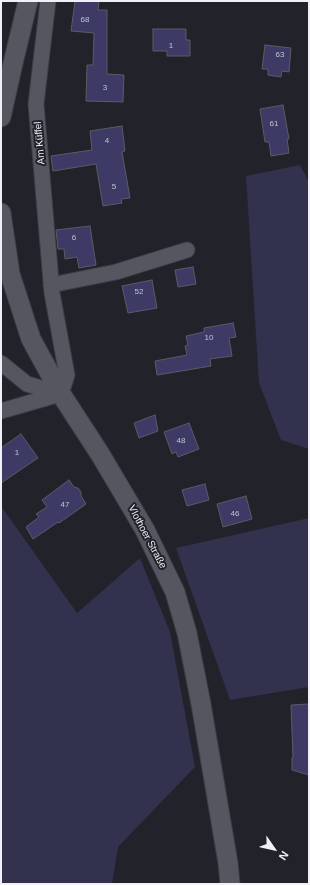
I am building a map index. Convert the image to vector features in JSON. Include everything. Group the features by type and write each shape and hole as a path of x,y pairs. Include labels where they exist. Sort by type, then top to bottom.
{"street":[{"path":"1,118 28,1"},
{"name":"Am Küffel","path":"48,1 36,104 52,294 67,375 61,394"},
{"name":"Vlothoer Straße","path":"1,213 10,274 31,339 61,394 100,454 145,530 175,592 187,633 201,704 230,884"},
{"path":"51,285 116,272 186,250"},
{"path":"1,364 27,384 61,394"},
{"path":"1,411 61,394"}],"shaded area":[{"path":"300,165 309,182 309,449 281,440 259,383 246,176"},
{"path":"1,506 77,613 140,558 170,632 195,767 118,847 112,884 1,884"},
{"path":"309,518 309,687 230,700 176,548"}],"building":[{"path":"75,1 99,1 98,10 107,10 107,74 124,75 123,102 86,101 87,65 93,65 94,33 71,31"},
{"path":"153,29 186,29 186,40 190,40 190,56 167,56 167,51 153,51"},
{"path":"265,45 291,48 289,72 282,71 281,77 268,75 268,69 262,69"},
{"path":"283,105 289,139 287,139 289,153 271,156 269,142 265,142 260,109"},
{"path":"122,126 125,151 122,152 130,198 121,199 122,203 103,206 96,164 53,171 51,156 92,150 90,131"},
{"path":"90,226 96,265 79,268 77,257 65,259 64,249 58,249 56,230"},
{"path":"193,267 196,284 178,287 175,270"},
{"path":"152,280 157,308 128,313 122,286"},
{"path":"233,323 236,337 229,338 232,356 210,359 211,366 157,375 155,361 187,355 185,346 188,345 186,336 204,332 204,328"},
{"path":"155,415 158,431 139,438 134,423"},
{"path":"189,423 199,449 178,457 176,452 172,454 164,432"},
{"path":"21,434 38,458 1,483 1,448"},
{"path":"69,480 74,487 78,488 81,492 81,496 86,504 33,539 26,527 39,517 36,514 47,507 42,500"},
{"path":"205,484 209,500 187,506 182,490"},
{"path":"246,496 252,519 223,527 217,504"},
{"path":"309,704 309,775 292,770 291,705"}]}
